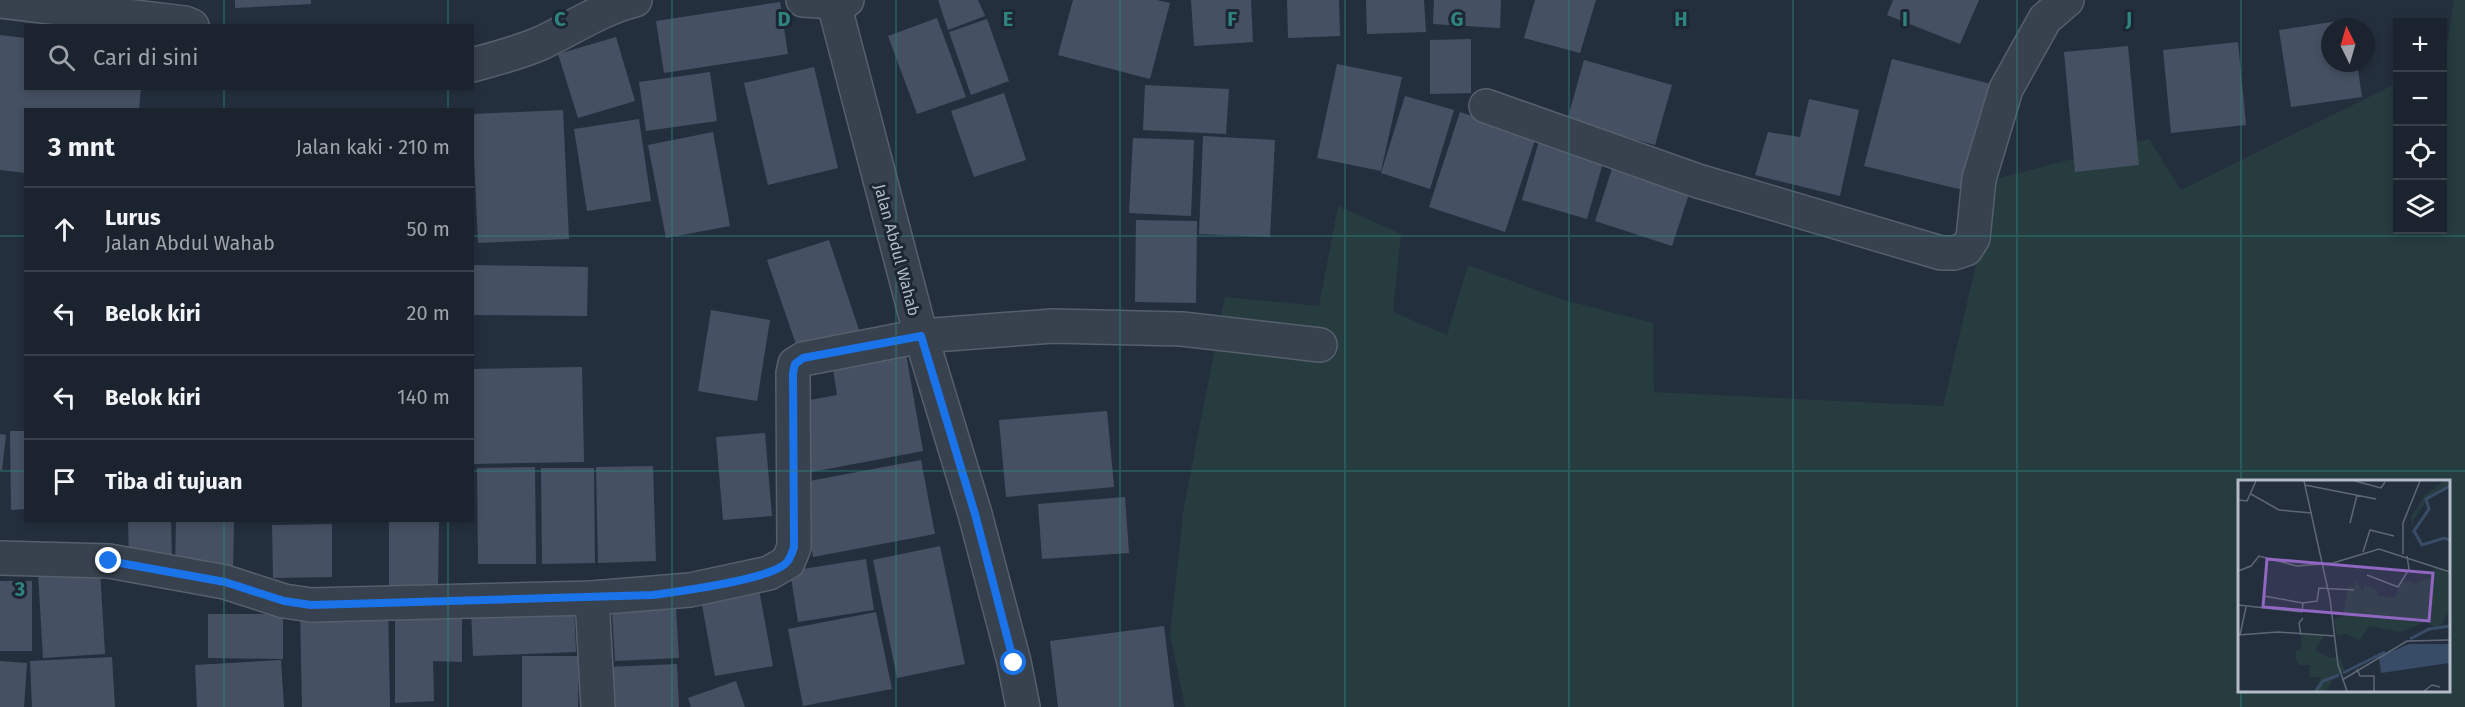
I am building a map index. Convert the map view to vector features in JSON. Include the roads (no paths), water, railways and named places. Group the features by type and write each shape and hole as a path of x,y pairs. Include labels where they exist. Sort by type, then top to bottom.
{"street":[{"path":"474,64 513,54 540,43 612,6 635,0"},
{"path":"1486,106 1698,181 1941,253 1954,253 1966,249 1973,238 1979,179 2007,89 2045,19 2067,0"},
{"path":"0,1 177,24"},
{"name":"Jalan Abdul Wahab","path":"829,1 921,336 975,514 1014,663 1023,707"},
{"path":"0,558 109,561 225,582 284,601 311,605 591,598 690,590 769,573 788,562 794,547 793,373 795,364 803,358 921,336 1065,326 1182,329 1320,345"},
{"path":"591,598 598,707"}]}
